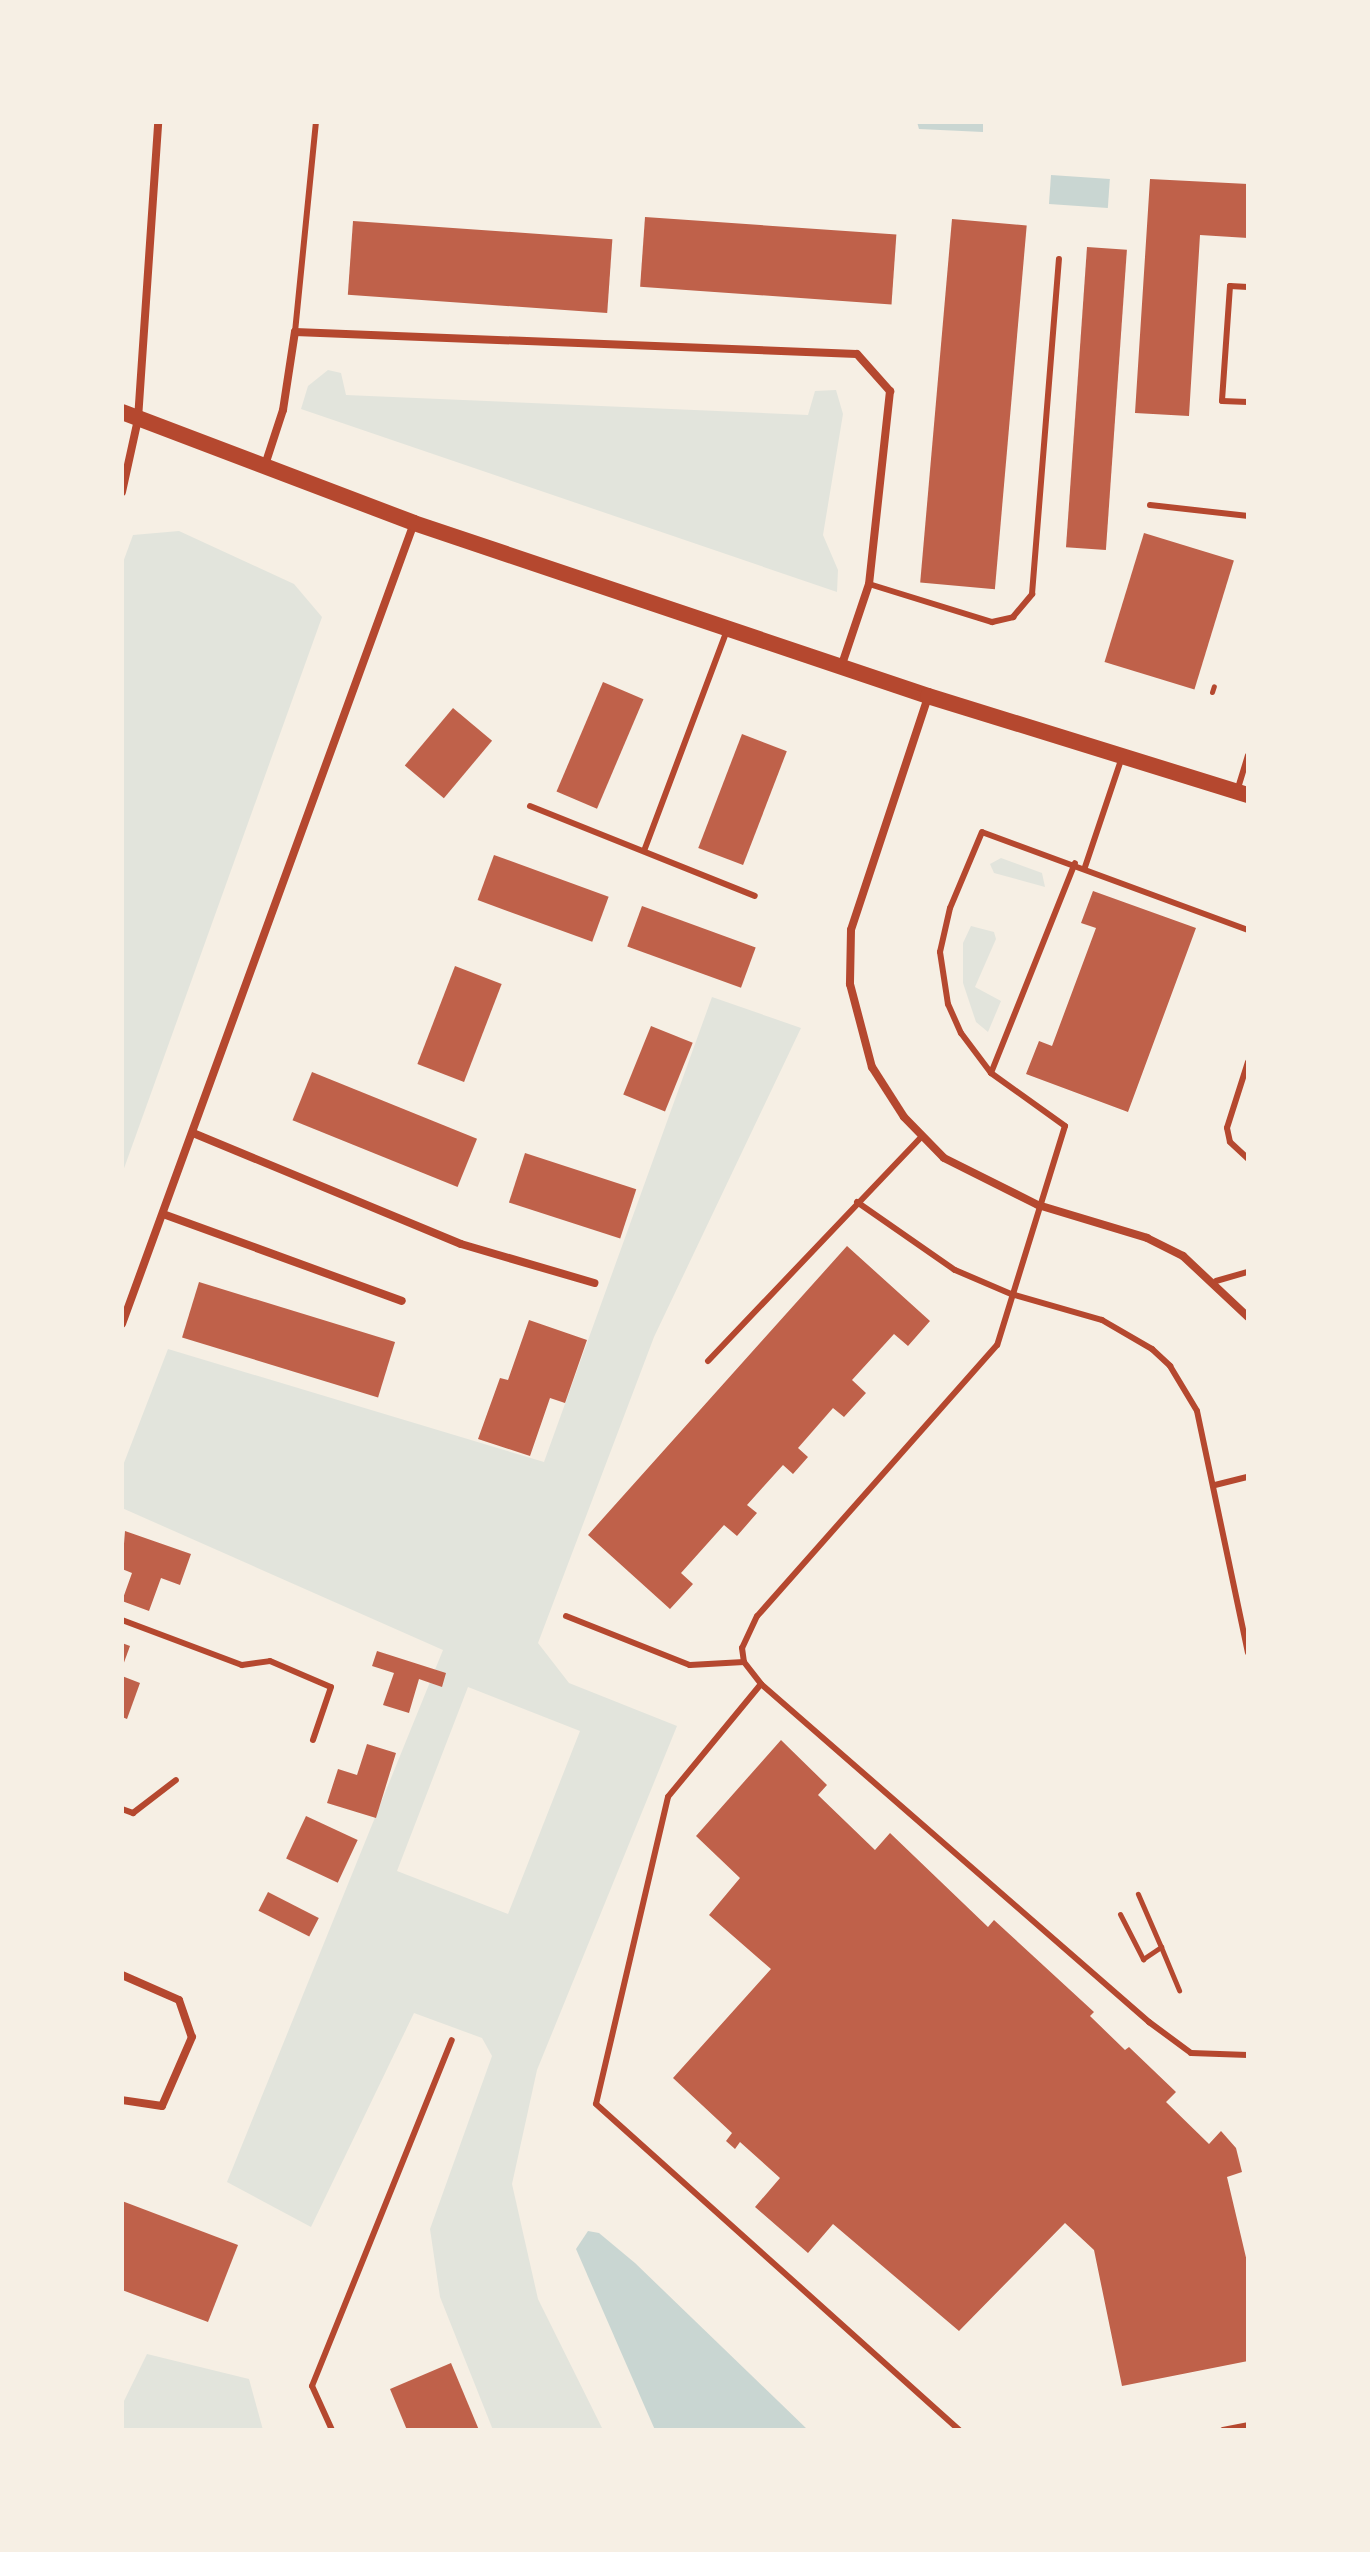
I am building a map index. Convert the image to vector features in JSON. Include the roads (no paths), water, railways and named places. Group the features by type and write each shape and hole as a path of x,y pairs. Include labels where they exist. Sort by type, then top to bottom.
{"main road":[{"path":"122,412 414,523 842,664 928,696 1242,794"}],"street":[{"path":"122,492 138,419 158,122"},
{"path":"265,465 283,410 295,332 857,354 890,391 869,584 842,664"},
{"path":"122,1324 414,523"},
{"path":"928,696 861,892 849,958 854,1010 872,1067 922,1136 969,1174 1038,1205 1147,1238 1216,1281 1248,1317"},
{"path":"193,1133 461,1244 594,1283"},
{"path":"163,1214 402,1301"},
{"path":"122,1975 179,2000 192,2037 162,2106 122,2100"}],"lane":[{"path":"295,332 316,122"},
{"path":"869,584 992,622 1013,617 1032,594 1059,259"},
{"path":"1248,287 1230,286 1222,401 1248,402"},
{"path":"1150,505 1248,516"},
{"path":"644,851 728,626"},
{"path":"1085,867 1122,756"},
{"path":"1242,794 1248,756"},
{"path":"530,806 755,896"},
{"path":"1248,930 1075,863 982,832 950,908 940,952 948,1004 968,1045 991,1073 1065,1126 997,1345 757,1616 746,1633 744,1662 761,1684 1149,2022 1191,2053 1248,2055"},
{"path":"991,1073 1075,863"},
{"path":"1248,1062 1227,1128 1230,1142 1248,1159"},
{"path":"708,1361 922,1136"},
{"path":"857,1202 955,1270 1011,1294 1102,1320 1152,1349 1188,1392 1215,1485 1248,1653"},
{"path":"1216,1281 1248,1272"},
{"path":"1215,1485 1248,1477"},
{"path":"566,1616 690,1665 744,1662"},
{"path":"122,1620 242,1665 270,1661 331,1687 313,1740"},
{"path":"761,1684 668,1797 596,2104 959,2430"},
{"path":"122,1809 133,1813 176,1780"},
{"path":"332,2430 312,2386 452,2040"},
{"path":"1223,2430 1248,2425"}]}
